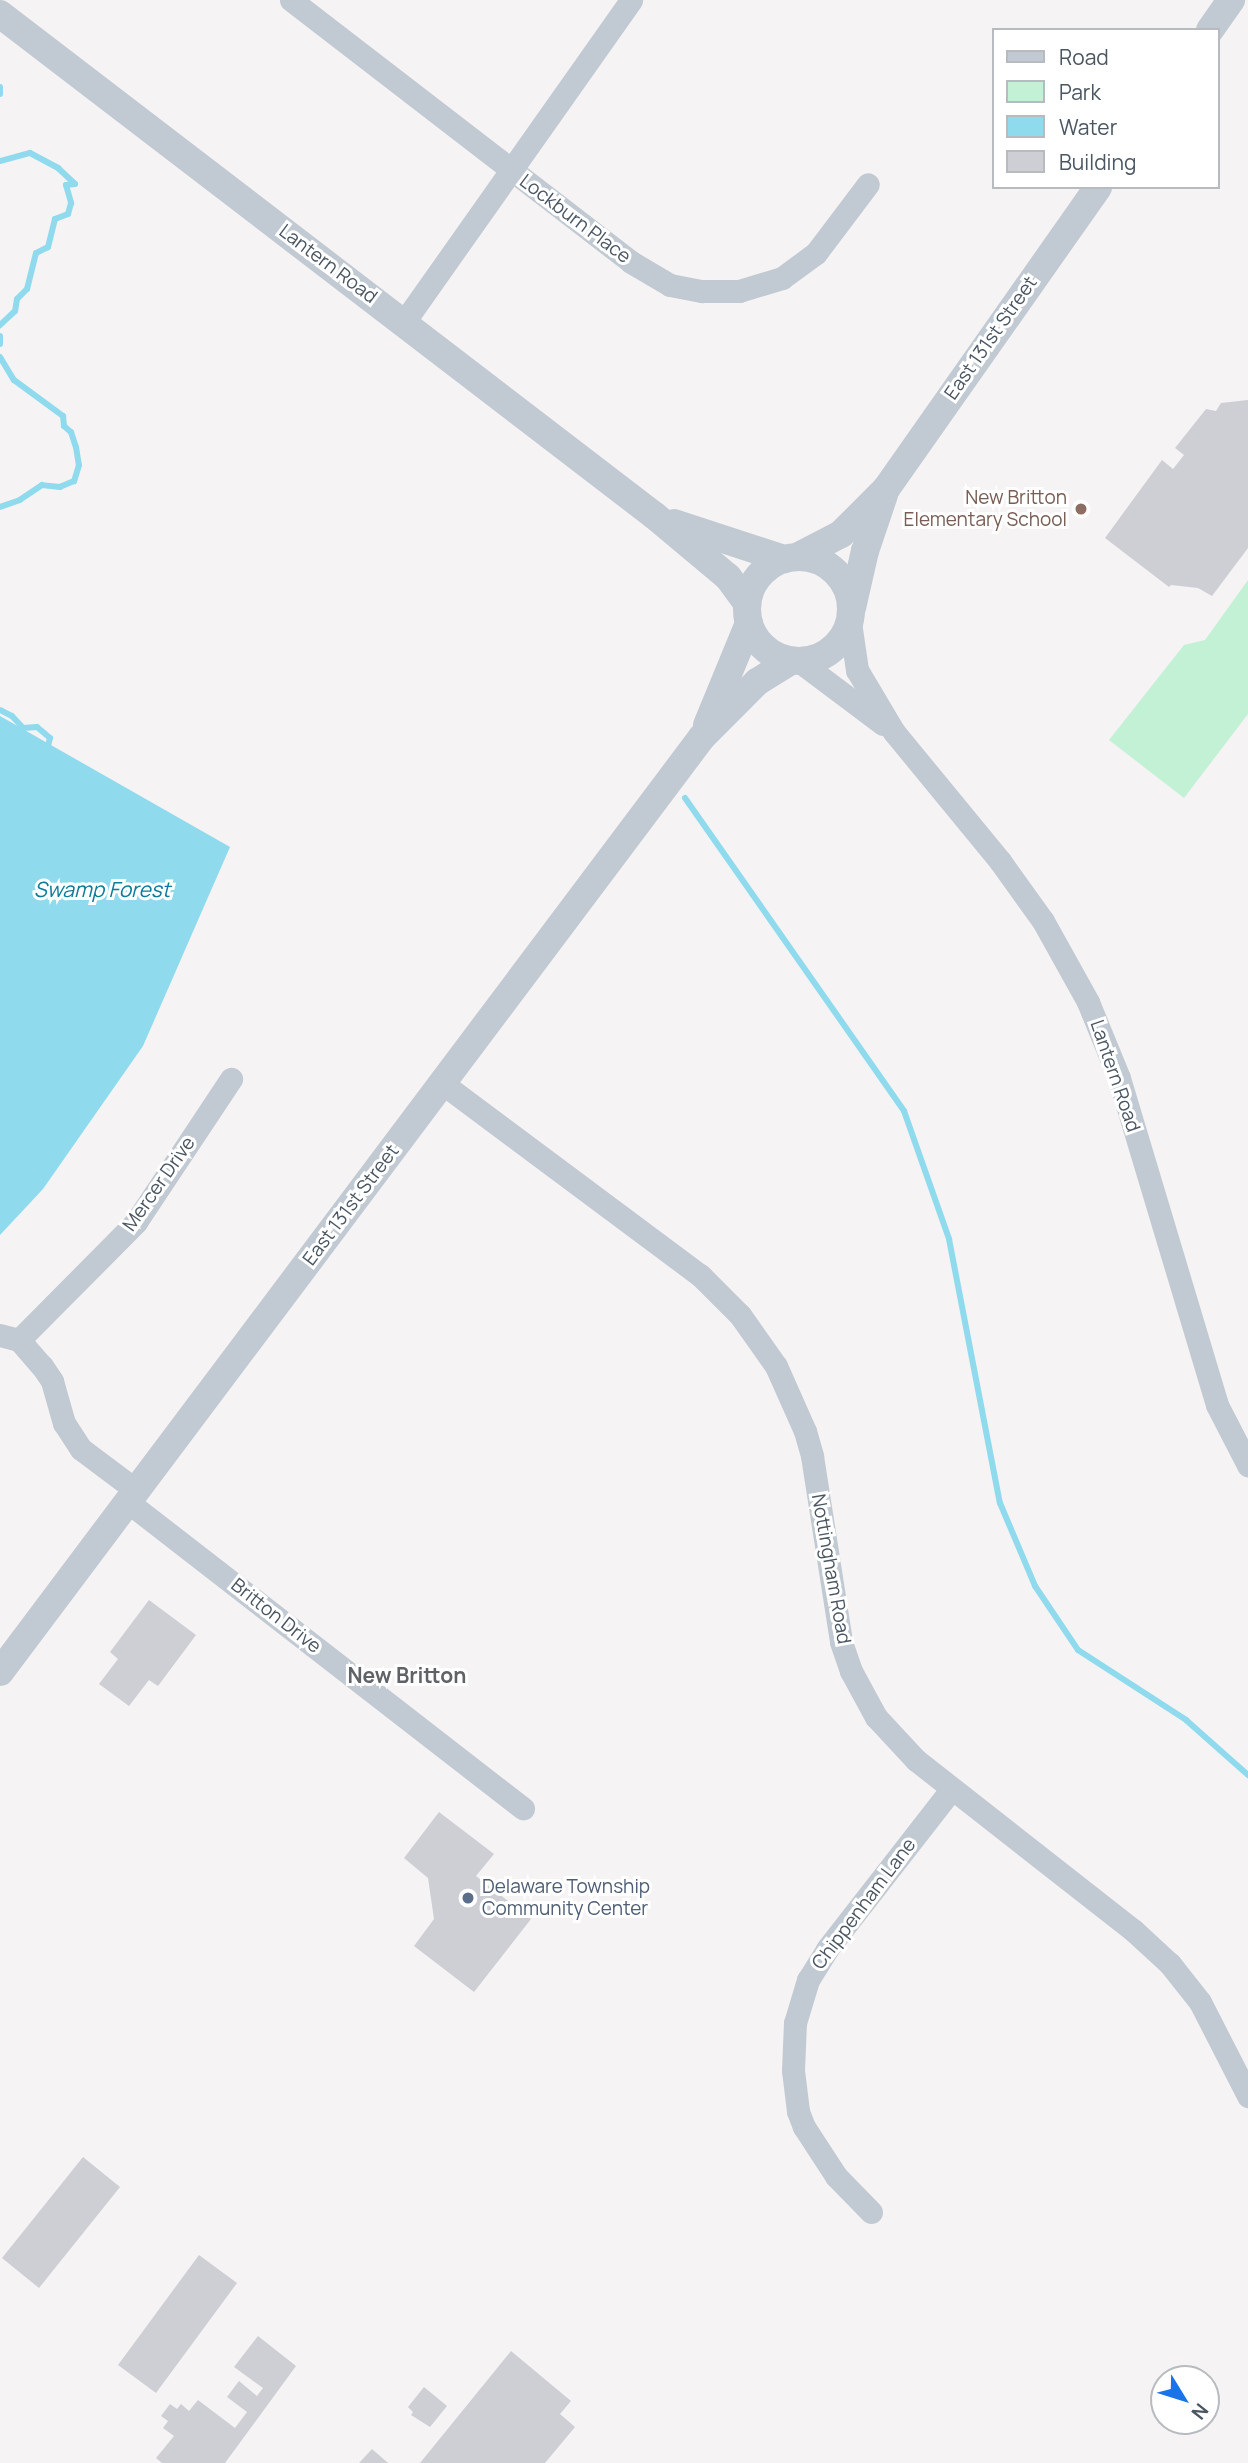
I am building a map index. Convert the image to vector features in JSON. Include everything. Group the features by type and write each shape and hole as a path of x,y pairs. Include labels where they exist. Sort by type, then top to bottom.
{"street":[{"name":"Lockburn Place","path":"291,0 647,273 670,285 702,291 739,291 762,286 802,267 830,238 868,184"},
{"path":"404,322 631,0"},
{"path":"1211,28 1231,0"},
{"name":"Lantern Road","path":"0,14 655,516 728,577 748,613"},
{"name":"East 131st Street","path":"791,558 841,534 886,489 1097,189"},
{"name":"East 131st Street","path":"850,616 865,551 886,489"},
{"name":"Lantern Road","path":"655,516 791,558"},
{"path":"791,558 818,560 836,572 848,589 850,616 843,637 832,650 817,658 795,661 772,653 757,640 748,613 753,584 766,569 791,558"},
{"name":"East 131st Street","path":"702,737 748,613"},
{"name":"Lantern Road","path":"850,616 857,670 894,732 1000,860 1043,921 1088,1002 1119,1078 1217,1405 1248,1465"},
{"name":"Lantern Road","path":"795,661 894,732"},
{"name":"East 131st Street","path":"0,1672 702,737 757,682 795,661"},
{"name":"Mercer Drive","path":"9,1338 136,1222 231,1079"},
{"name":"Nottingham Road","path":"442,1083 700,1275 752,1330 776,1366 805,1431 816,1479 841,1642 865,1700 888,1734 951,1790 1133,1930 1175,1970 1200,2002 1248,2096"},
{"name":"Britton Drive","path":"9,1338 33,1353 52,1381 71,1437 132,1496 523,1808"},
{"name":"Chippenham Lane","path":"871,2212 836,2176 804,2127 794,2079 795,2023 808,1980 827,1950 951,1790"}],"green space":[{"path":"1248,580 1248,714 1184,798 1109,740 1184,645 1205,640"}],"water":[{"name":"Swamp Forest","path":"0,716 230,847 143,1046 43,1189 0,1235"}],"building":[{"name":"New Britton Elementary School","path":"1248,400 1248,548 1212,596 1198,588 1169,587 1105,538 1162,460 1173,469 1184,455 1175,448 1206,409 1216,411 1221,403"},
{"path":"149,1600 196,1635 158,1686 149,1680 129,1706 99,1684 118,1659 110,1652"},
{"name":"Delaware Township Community Center","path":"439,1812 494,1854 476,1876 531,1919 474,1992 414,1946 434,1919 428,1878 404,1858"},
{"path":"83,2157 120,2187 39,2288 2,2258"},
{"path":"199,2255 237,2283 156,2393 118,2365"},
{"path":"258,2336 296,2366 225,2463 162,2463 156,2458 174,2436 163,2428 168,2421 161,2416 170,2404 177,2409 181,2404 189,2411 198,2400 235,2428 247,2412 227,2397 239,2381 257,2396 263,2388 234,2367"},
{"path":"511,2351 571,2401 560,2414 575,2427 545,2463 420,2463"},
{"path":"424,2387 447,2406 430,2427 411,2415 413,2412 408,2407"},
{"path":"372,2449 388,2463 359,2463"}],"waterway":[{"path":"0,87 0,94"},
{"path":"0,161 30,153 58,168 75,184 66,185 71,203 68,214 55,219 48,247 36,253 27,289 17,299 15,311 0,325"},
{"path":"0,336 0,344"},
{"path":"0,357 14,380 63,416 64,426 71,432 76,447 79,465 74,481 60,487 42,485 20,500 0,507"},
{"path":"0,710 12,716 23,728 37,727 50,738 47,750"},
{"path":"685,798 904,1111 949,1239 1000,1503 1035,1586 1078,1650 1186,1720 1248,1775"}],"place":[{"name":"New Britton Elementary School","path":"1081,509"},
{"name":"Delaware Township Community Center","path":"468,1898"}],"district":[{"name":"New Britton","path":"407,1675"}]}
